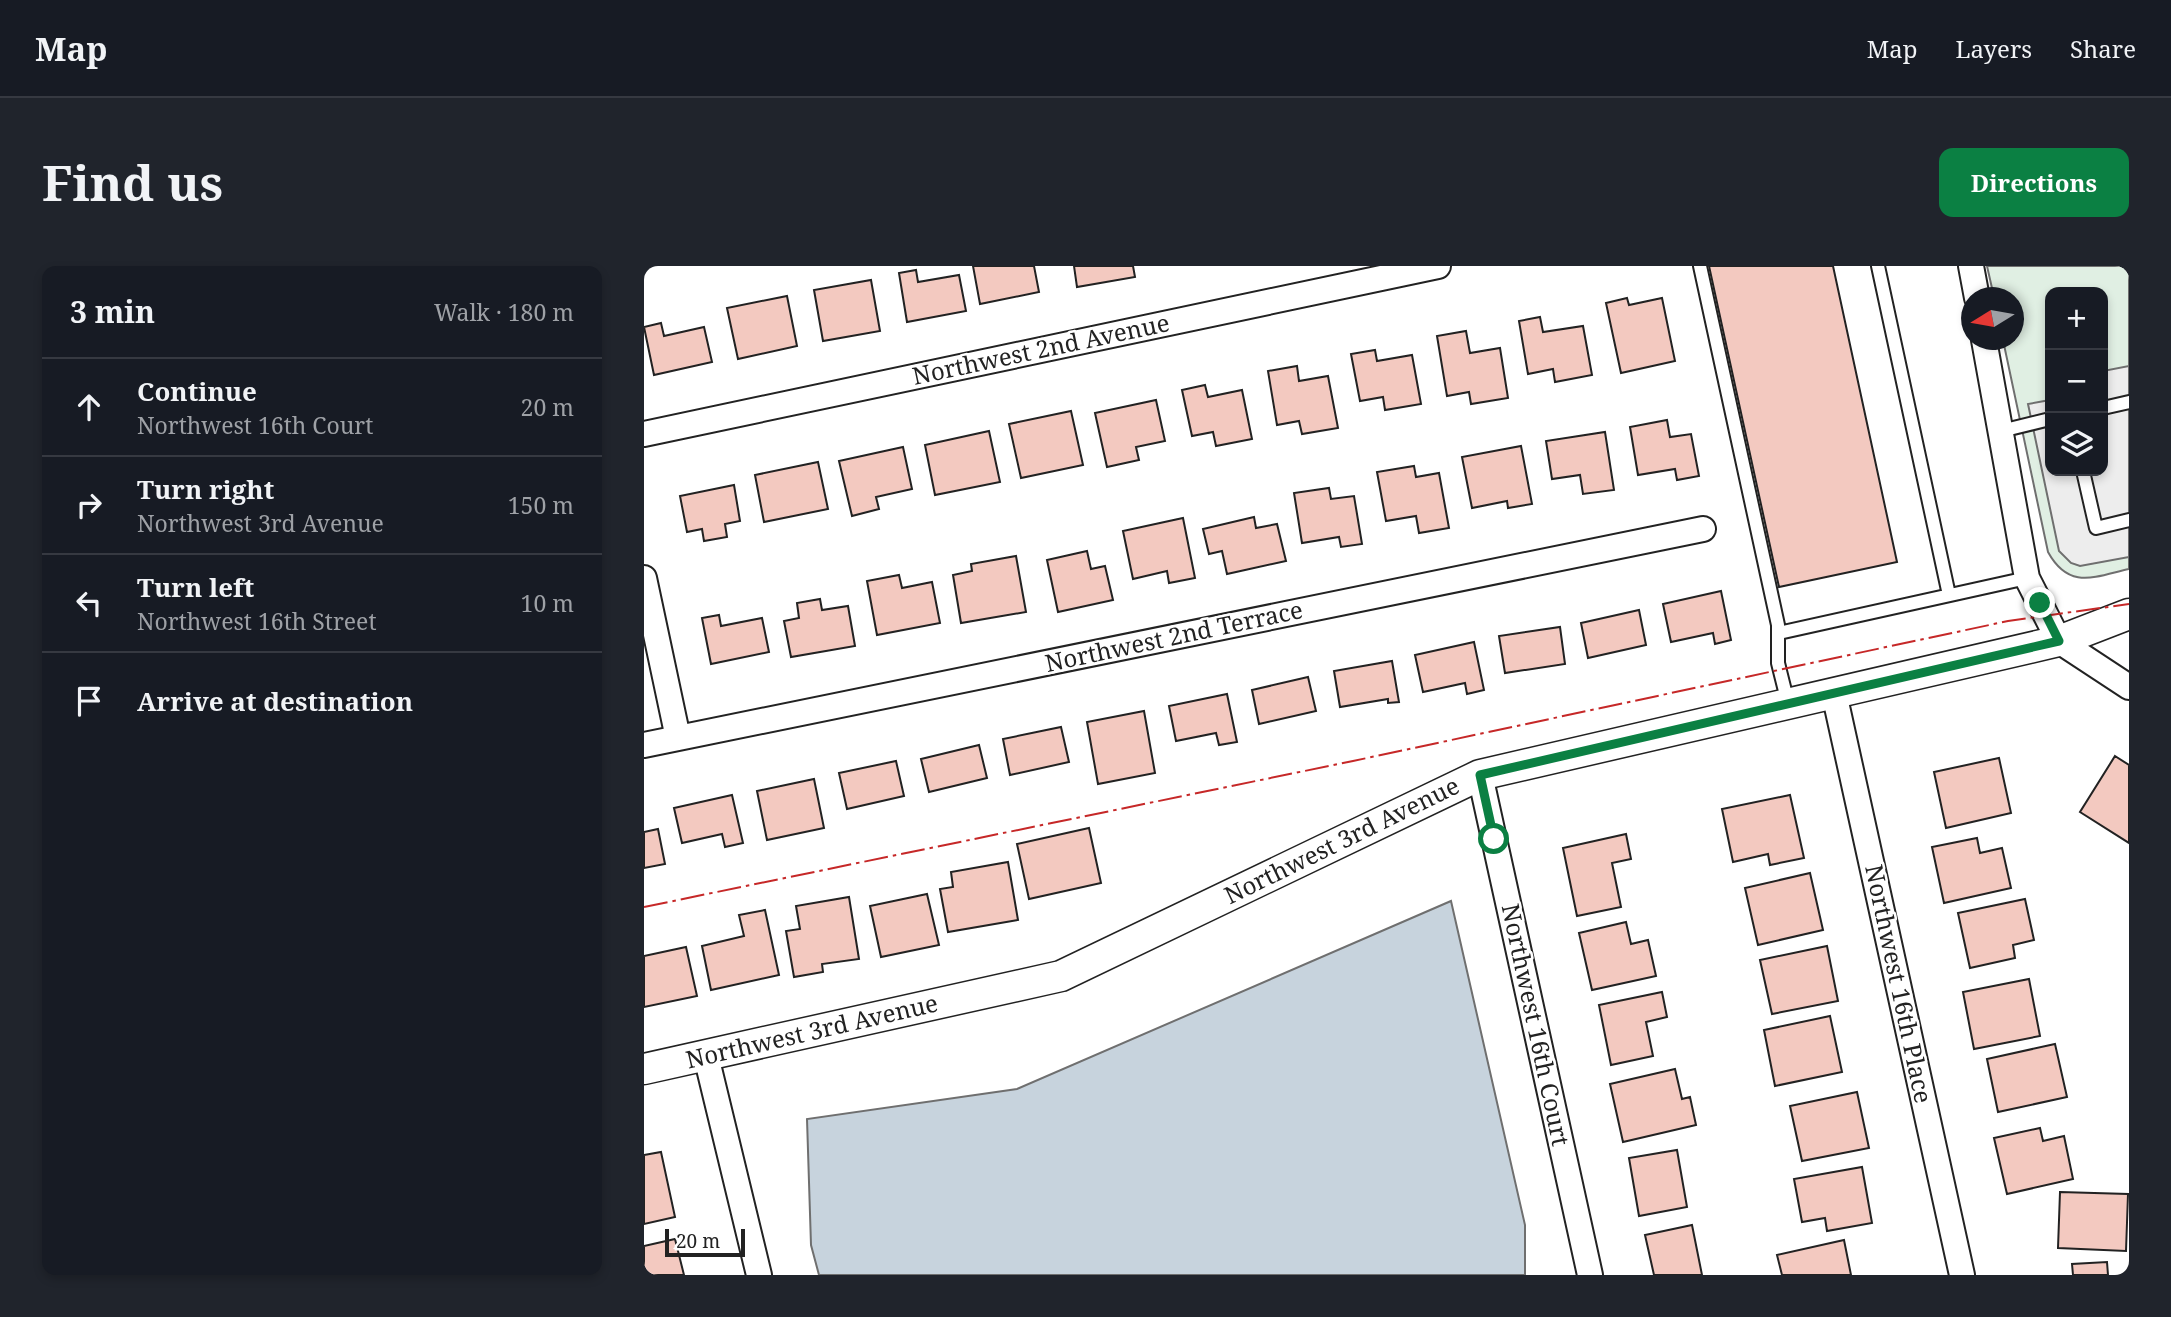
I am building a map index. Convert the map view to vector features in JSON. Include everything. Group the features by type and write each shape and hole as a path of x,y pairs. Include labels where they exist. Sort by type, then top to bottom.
{"street":[{"name":"Northwest 2nd Avenue","path":"644,434 1438,266"},
{"path":"1971,266 1975,287"},
{"path":"1986,350 2026,578 2059,641 2129,687"},
{"name":"Northwest 2nd Terrace","path":"644,746 1703,529"},
{"path":"644,578 678,738"},
{"name":"Northwest 3rd Avenue","path":"644,1069 1061,976 1480,775 2059,641 2129,614"},
{"name":"Northwest 16th Place","path":"1834,693 1962,1275"},
{"name":"Northwest 16th Court","path":"1480,775 1590,1275"},
{"path":"706,1056 759,1275"}],"lane":[{"path":"1700,266 1779,633 1778,663 1788,703"},
{"path":"1878,266 1949,595"},
{"path":"2108,407 2129,402"},
{"path":"2001,431 2045,420"},
{"path":"2084,476 2096,527 2129,520"},
{"path":"1779,633 2026,578"}],"green space":[{"path":"1987,266 2129,266 2129,569 2083,578 2065,572 2048,552 2005,350 2024,350 2024,287 1992,287"}],"shaded area":[{"path":"2129,366 2129,557 2080,566 2071,563 2059,551 2028,404 2045,401 2045,476 2108,476 2108,370"},
{"path":"1451,901 1525,1225 1525,1275 819,1275 811,1245 807,1119 1017,1089"}],"building":[{"path":"973,266 1034,266 1039,292 980,304"},
{"path":"1074,266 1133,266 1135,277 1077,287"},
{"path":"1709,266 1833,266 1897,562 1779,587"},
{"path":"916,270 918,282 959,275 966,311 907,322 899,273"},
{"path":"871,280 880,331 823,341 814,290"},
{"path":"787,296 797,346 738,359 727,308"},
{"path":"1627,298 1629,305 1662,298 1675,361 1621,373 1606,303"},
{"path":"1540,317 1543,332 1583,326 1592,375 1555,382 1553,369 1528,374 1519,321"},
{"path":"661,323 664,336 704,327 712,362 654,375 644,327"},
{"path":"1466,331 1470,353 1500,348 1508,398 1471,404 1469,392 1447,396 1437,336"},
{"path":"1375,350 1377,361 1412,355 1421,404 1385,410 1383,397 1360,401 1351,354"},
{"path":"1297,366 1299,381 1328,376 1338,428 1302,434 1299,421 1277,425 1268,371"},
{"path":"1205,385 1208,397 1242,390 1252,439 1216,446 1213,432 1192,436 1182,390"},
{"path":"1156,400 1165,441 1136,447 1139,460 1107,467 1095,413"},
{"path":"1071,411 1083,465 1021,478 1009,424"},
{"path":"1667,420 1670,437 1691,434 1699,476 1677,480 1675,469 1638,475 1630,427"},
{"path":"989,431 1000,482 935,495 925,445"},
{"path":"1605,432 1614,490 1583,494 1580,475 1552,479 1546,441"},
{"path":"1521,446 1532,504 1508,508 1507,501 1472,508 1462,457"},
{"path":"903,447 912,489 876,497 879,509 852,516 839,461"},
{"path":"818,462 828,509 764,522 755,475"},
{"path":"1414,466 1416,477 1439,473 1449,528 1419,533 1416,516 1386,521 1377,472"},
{"path":"734,485 740,521 725,524 727,537 704,541 702,529 687,532 680,496"},
{"path":"1329,488 1331,499 1354,496 1362,544 1341,547 1339,537 1302,543 1294,493"},
{"path":"1254,517 1256,528 1277,524 1286,561 1227,574 1222,551 1209,554 1203,529"},
{"path":"1183,518 1195,578 1169,583 1167,571 1133,579 1123,531"},
{"path":"1087,551 1091,569 1105,566 1113,600 1058,612 1047,560"},
{"path":"1016,556 1026,612 961,623 953,575 972,571 971,564"},
{"path":"899,575 902,588 932,582 940,623 877,635 867,581"},
{"path":"1721,591 1731,640 1715,644 1713,633 1671,642 1663,604"},
{"path":"820,599 822,610 848,606 855,646 791,657 784,621 799,618 797,603"},
{"path":"1639,610 1646,645 1588,658 1581,623"},
{"path":"719,615 721,626 762,618 769,652 711,664 702,618"},
{"path":"1560,627 1565,664 1505,673 1499,636"},
{"path":"1474,642 1484,690 1467,694 1465,683 1423,692 1415,655"},
{"path":"1392,661 1399,702 1388,703 1388,699 1340,707 1334,671"},
{"path":"1308,677 1316,711 1259,724 1252,690"},
{"path":"1227,694 1237,742 1219,745 1216,733 1176,741 1169,706"},
{"path":"1144,711 1155,773 1098,784 1087,722"},
{"path":"1061,727 1069,762 1010,775 1003,739"},
{"path":"979,745 987,778 929,792 921,759"},
{"path":"2115,756 2129,765 2129,843 2080,812"},
{"path":"1999,758 2011,813 1946,828 1934,772"},
{"path":"896,761 904,796 847,809 839,773"},
{"path":"814,779 824,828 767,840 757,791"},
{"path":"732,795 743,843 725,847 722,834 682,843 674,808"},
{"path":"1790,795 1804,858 1770,865 1768,854 1733,862 1722,809"},
{"path":"1089,828 1101,883 1029,899 1017,844"},
{"path":"658,829 665,864 644,868 644,832"},
{"path":"1626,834 1631,859 1612,863 1621,907 1577,916 1563,848"},
{"path":"1977,838 1980,853 2002,848 2011,888 1944,903 1932,847"},
{"path":"1008,862 1018,920 948,932 940,889 953,887 951,872"},
{"path":"1810,873 1823,930 1758,945 1745,888"},
{"path":"927,894 939,945 881,957 870,906"},
{"path":"849,897 859,959 822,964 823,972 794,977 786,931 800,929 796,906"},
{"path":"2025,899 2034,940 2013,945 2015,958 1970,968 1958,913"},
{"path":"765,910 779,975 711,990 702,946 744,936 739,915"},
{"path":"1626,922 1631,944 1648,940 1656,976 1592,990 1579,933"},
{"path":"1827,946 1838,1001 1772,1014 1760,960"},
{"path":"686,947 697,996 644,1007 644,956"},
{"path":"2029,979 2040,1036 1974,1049 1963,992"},
{"path":"1662,992 1667,1017 1646,1022 1653,1056 1611,1065 1599,1005"},
{"path":"1830,1016 1842,1072 1775,1086 1764,1030"},
{"path":"2055,1044 2067,1097 1998,1112 1987,1059"},
{"path":"1675,1069 1682,1099 1690,1097 1696,1125 1623,1142 1610,1084"},
{"path":"1857,1092 1869,1148 1802,1161 1790,1106"},
{"path":"2040,1128 2043,1141 2064,1136 2073,1179 2007,1194 1994,1138"},
{"path":"1677,1150 1687,1207 1639,1216 1629,1158"},
{"path":"661,1152 675,1217 644,1224 644,1155"},
{"path":"1862,1167 1872,1223 1827,1231 1825,1218 1802,1222 1794,1179"},
{"path":"2060,1192 2128,1194 2126,1251 2058,1248"},
{"path":"1692,1225 1702,1275 1654,1275 1645,1235"},
{"path":"675,1239 684,1275 644,1275 644,1246"},
{"path":"1844,1240 1851,1275 1782,1275 1777,1255"},
{"path":"2107,1262 2108,1275 2073,1275 2072,1264"}],"power":[{"path":"644,907 1353,761 2008,621 2129,604"}],"route":[{"path":"1494,839 1480,775 2059,641 2040,603"}]}
